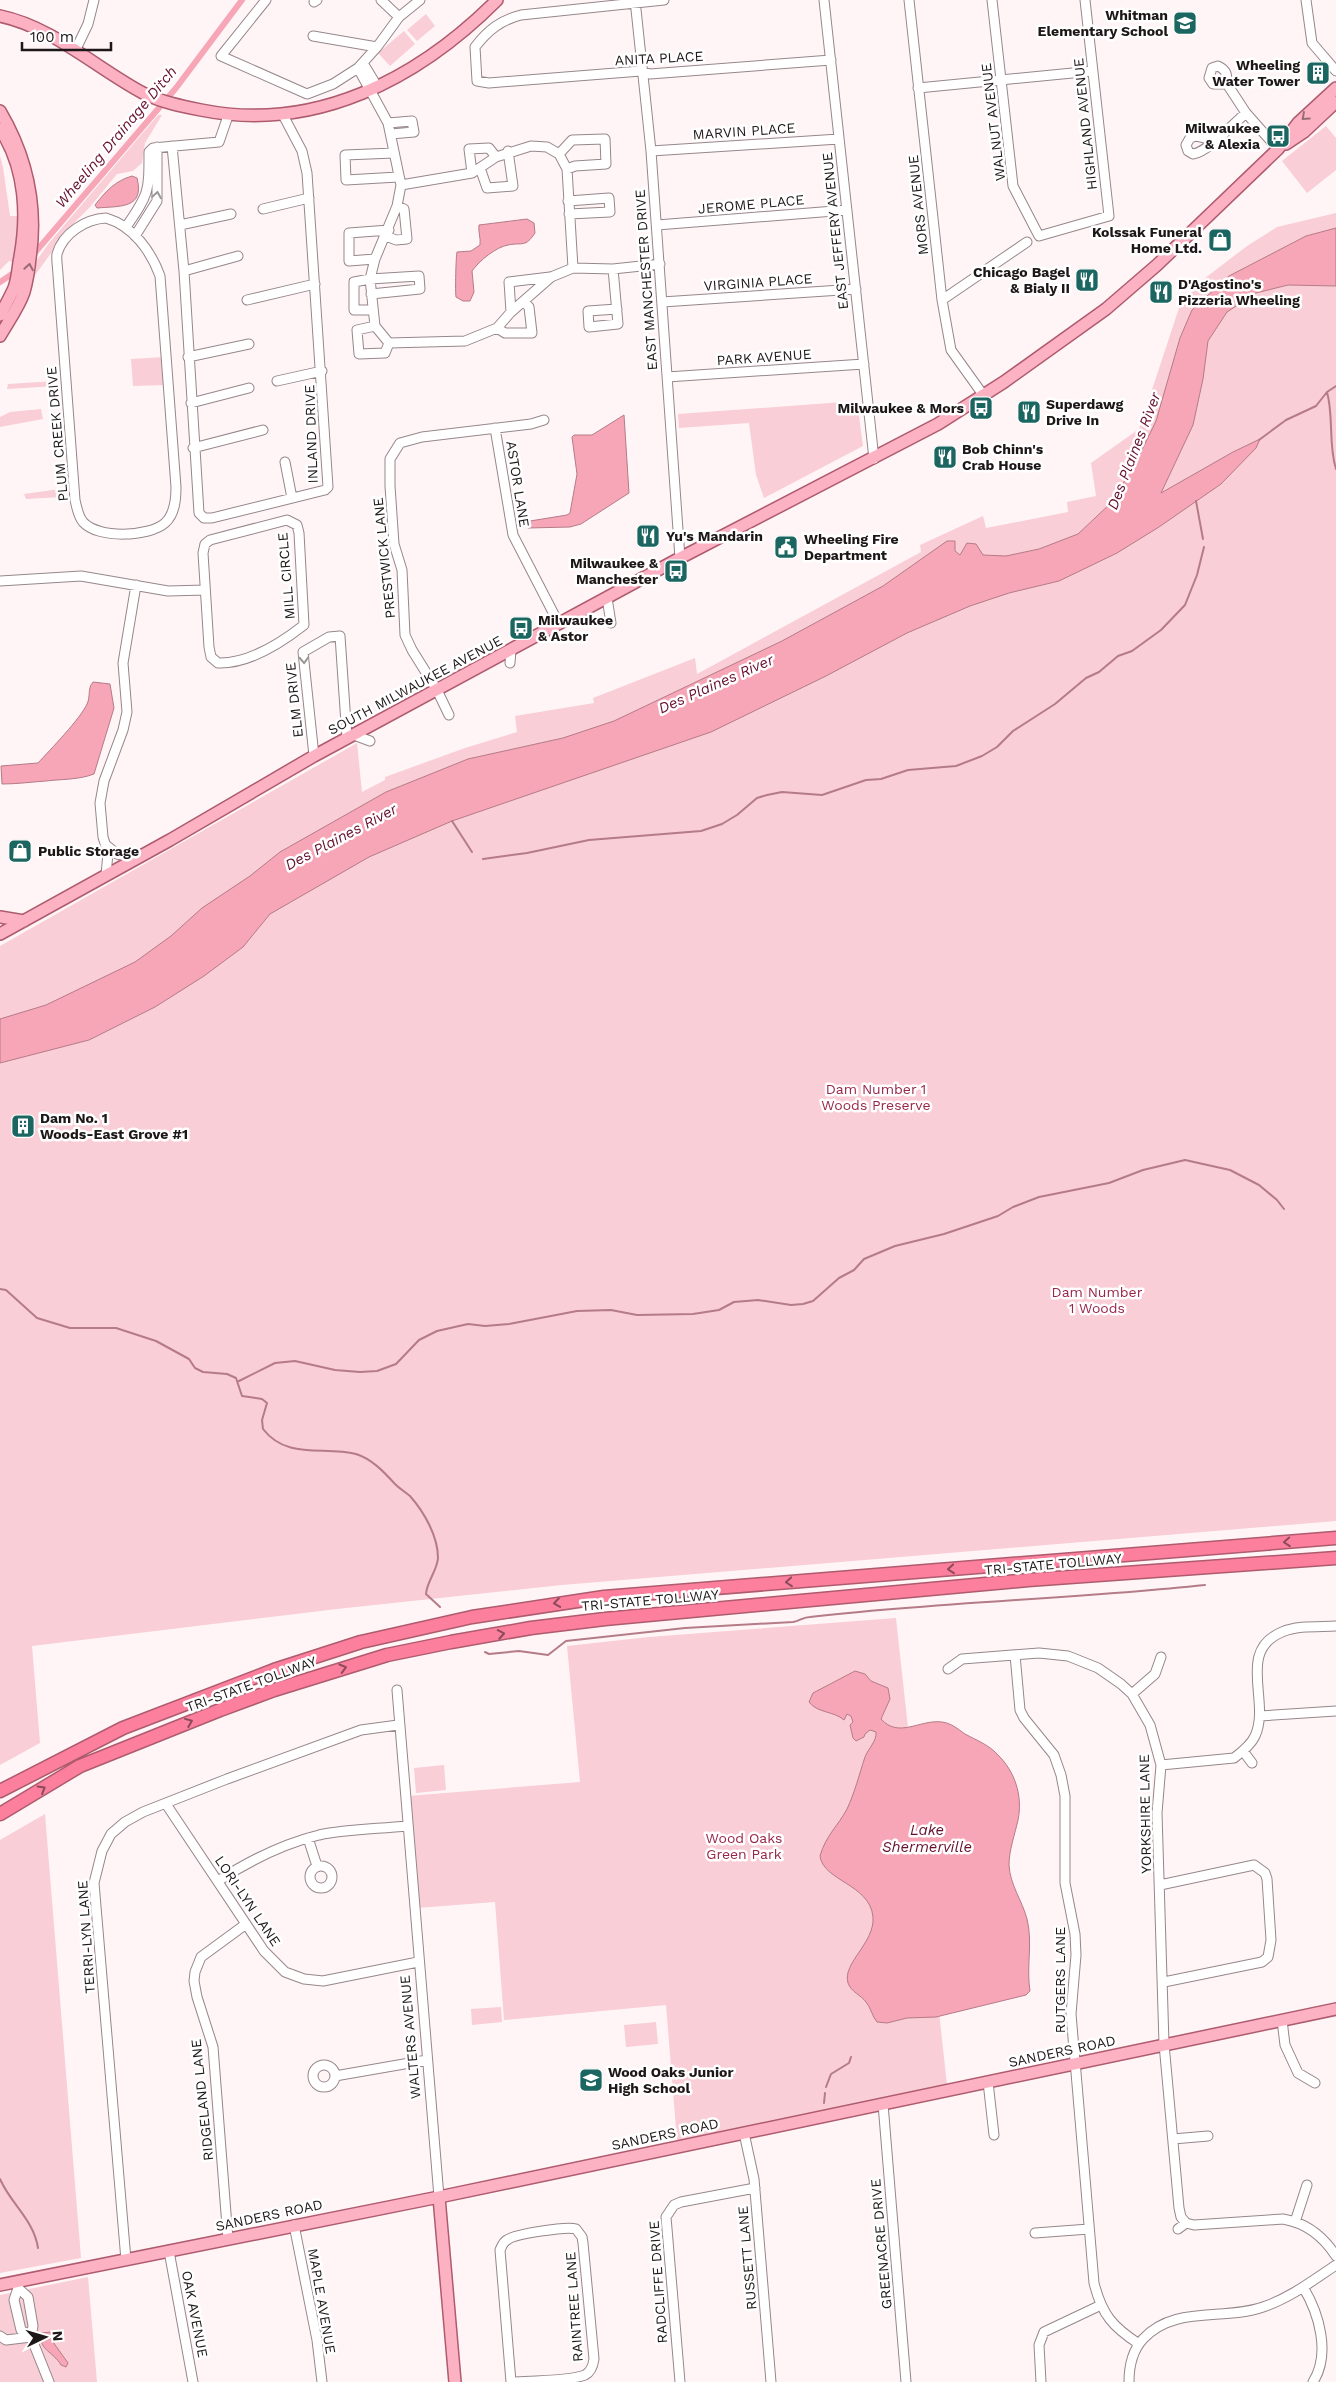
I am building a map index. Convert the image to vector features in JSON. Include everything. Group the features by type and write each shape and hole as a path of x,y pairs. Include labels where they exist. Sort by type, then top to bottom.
{"highway":[{"name":"TRI-STATE TOLLWAY","path":"0,1791 123,1728 274,1670 361,1642 472,1617 614,1596 1336,1538"},
{"name":"TRI-STATE TOLLWAY","path":"0,1814 80,1766 220,1710 274,1690 379,1658 451,1642 539,1627 605,1619 1028,1580 1336,1558"}],"main road":[{"path":"0,16 25,24 75,51 144,93 174,105 228,116 283,115 326,107 374,88 436,54 497,0"},
{"name":"SOUTH MILWAUKEE AVENUE","path":"0,934 138,858 350,736 680,558 874,459 984,396 1079,329 1127,292 1278,149 1298,123 1336,88"},
{"name":"SOUTH MILWAUKEE AVENUE","path":"1278,149 1304,132 1336,102"},
{"path":"0,110 13,132 31,187 29,238 19,289 0,336"},
{"path":"0,129 15,162 23,191 29,238"},
{"path":"0,315 19,289"},
{"path":"0,917 24,920"},
{"name":"SANDERS ROAD","path":"0,2285 17,2285 169,2251 439,2197 1336,2009"},
{"name":"WALTERS AVENUE","path":"439,2197 455,2382"}],"street":[{"path":"75,51 88,24 94,0"},
{"path":"266,0 220,56 307,94 344,79 361,66 399,16 420,0"},
{"path":"381,0 399,16"},
{"path":"635,1 664,0"},
{"name":"EAST JEFFERY AVENUE","path":"824,0 874,459"},
{"name":"MORS AVENUE","path":"909,0 942,300 951,350 984,396"},
{"name":"WALNUT AVENUE","path":"992,0 1014,186 1039,236"},
{"name":"HIGHLAND AVENUE","path":"1039,236 1109,216 1085,0"},
{"path":"1306,0 1312,43 1336,71"},
{"name":"EAST MANCHESTER DRIVE","path":"635,1 657,225 680,558"},
{"name":"ANITA PLACE","path":"635,1 521,15 504,19 481,38 475,47 477,81 489,83 641,71 650,74 831,60"},
{"path":"313,36 377,47"},
{"path":"361,66 374,88 388,123 399,181 397,206 375,259 370,279 375,326 389,343"},
{"path":"918,88 1093,71"},
{"path":"1227,84 1246,113 1278,149"},
{"path":"1215,140 1196,136 1190,138 1186,145 1188,151 1193,154 1199,153 1215,140 1246,113"},
{"name":"INLAND DRIVE","path":"172,146 184,271 198,513 204,518 212,518 325,490 328,487 308,173 304,158 283,115"},
{"path":"126,227 146,199 149,186 149,152 155,148 196,146 219,142 228,116"},
{"path":"388,123 412,121 414,132 391,134"},
{"path":"559,154 572,140 605,139 606,164 567,169"},
{"name":"MARVIN PLACE","path":"651,151 839,139"},
{"path":"394,153 345,155 346,180 399,181 476,170 508,151 531,146 547,148 559,154 567,169 573,268"},
{"path":"135,236 157,201 159,188 155,148"},
{"path":"496,157 489,148 469,149 476,170 487,188 513,186 508,151"},
{"path":"262,209 309,198"},
{"path":"568,201 609,198 610,212 569,214"},
{"path":"375,259 350,261 348,233 387,233 396,240 407,239 404,209 397,206"},
{"name":"JEROME PLACE","path":"657,225 847,210"},
{"path":"180,225 231,214"},
{"name":"PLUM CREEK DRIVE","path":"106,218 117,221 126,227 154,261 160,276 176,499 173,512 165,523 151,531 108,533 93,530 84,522 78,512 75,500 57,255 64,240 73,231 94,219 106,218"},
{"path":"942,300 1027,242"},
{"path":"184,271 238,256"},
{"path":"511,312 508,282 550,278 573,268 614,269 660,264"},
{"path":"614,269 617,309"},
{"path":"371,294 420,289 419,276 370,279 354,282 354,310 372,310"},
{"path":"389,343 465,340 497,328 511,312 550,278"},
{"path":"247,300 315,284"},
{"name":"VIRGINIA PLACE","path":"662,302 856,289"},
{"path":"497,328 504,333 532,332 529,307 524,302"},
{"path":"375,326 357,330 359,354 385,353 389,343"},
{"path":"188,357 249,344"},
{"name":"PARK AVENUE","path":"667,377 864,364"},
{"name":"INLAND DRIVE","path":"277,381 322,371"},
{"path":"191,403 249,388"},
{"name":"PRESTWICK LANE","path":"449,715 437,690 405,635 402,570 394,544 390,459 400,443 422,437 531,424 544,420"},
{"name":"ASTOR LANE","path":"495,428 512,535 559,624"},
{"path":"193,448 263,430"},
{"name":"INLAND DRIVE","path":"285,462 292,498"},
{"name":"MILL CIRCLE","path":"287,520 297,525 304,625 302,627 262,652 246,659 218,663 212,657 210,651 205,590 203,549 210,540 287,520"},
{"path":"0,581 81,576 168,591 205,590"},
{"path":"106,875 106,845 100,803 104,781 127,712 123,663 136,584"},
{"path":"607,598 611,623"},
{"name":"ELM DRIVE","path":"314,756 303,652 329,637 340,636 350,736"},
{"path":"510,662 511,650"},
{"path":"350,736 370,741"},
{"path":"106,845 117,854 138,858"},
{"path":"1161,1765 1234,1758 1243,1751 1254,1738 1260,1716 1256,1667 1261,1650 1271,1639 1283,1631 1336,1626"},
{"name":"YORKSHIRE LANE","path":"948,1669 962,1659 1015,1655 1055,1654 1083,1660 1111,1675 1132,1694 1153,1731 1161,1765 1157,1813 1164,1982 1164,2044 1179,2208 1181,2217 1186,2222"},
{"name":"RUTGERS LANE","path":"1015,1655 1020,1710 1024,1718 1054,1755 1064,1790 1065,1883 1075,1934 1076,1955 1071,2014 1094,2283 1107,2318 1120,2332 1139,2344"},
{"path":"1132,1694 1156,1674 1161,1657"},
{"name":"WALTERS AVENUE","path":"397,1690 398,1726 439,2197"},
{"path":"1260,1716 1336,1710"},
{"name":"TERRI-LYN LANE","path":"126,2260 94,1883 102,1851 111,1834 125,1822 227,1778 360,1730 398,1726"},
{"path":"1243,1751 1252,1763"},
{"name":"LORI-LYN LANE","path":"166,1804 246,1924 277,1966 290,1974 304,1979 323,1980 418,1962"},
{"path":"218,1881 258,1857 308,1838 333,1833 407,1826"},
{"path":"308,1838 317,1866"},
{"path":"1160,1886 1248,1866 1263,1865 1267,1879 1271,1940 1271,1959 1164,1982"},
{"name":"RIDGELAND LANE","path":"228,2239 213,2047 197,1997 194,1980 195,1972 202,1957 246,1924"},
{"path":"1282,2020 1285,2045 1298,2073 1315,2083"},
{"path":"335,2076 427,2060"},
{"path":"988,2082 994,2135"},
{"name":"GREENACRE DRIVE","path":"883,2104 906,2382"},
{"name":"RUSSETT LANE","path":"744,2133 755,2188 772,2382"},
{"path":"1173,2139 1208,2136"},
{"path":"1295,2222 1307,2184"},
{"name":"RADCLIFFE DRIVE","path":"680,2382 666,2216 674,2205 681,2202 755,2188"},
{"path":"1178,2229 1186,2222 1194,2225 1275,2220 1295,2222 1316,2232 1336,2256"},
{"name":"MAPLE AVENUE","path":"294,2225 317,2340 322,2382"},
{"name":"RAINTREE LANE","path":"567,2226 576,2229 580,2232 583,2244 594,2359 590,2371 576,2377 511,2382 500,2257 503,2244 511,2238 567,2226"},
{"path":"1035,2234 1089,2229"},
{"name":"OAK AVENUE","path":"169,2251 193,2382"},
{"path":"1129,2382 1132,2358 1139,2344 1151,2331 1168,2321 1256,2309 1282,2300 1336,2265"},
{"path":"17,2285 14,2300 21,2330 31,2337"},
{"path":"17,2285 28,2297 33,2326 31,2337 49,2382"},
{"path":"1303,2287 1312,2302 1318,2320 1321,2365 1313,2382"},
{"path":"1041,2382 1039,2345 1044,2332 1101,2305"},
{"path":"0,2336 6,2340 31,2337"}],"green space":[{"path":"426,14 435,26 417,41 407,30"},
{"path":"404,31 415,44 390,66 378,53"},
{"path":"158,115 162,115 145,143 142,163 133,171 117,174 90,207 70,227 33,278 37,260 49,243"},
{"path":"1326,126 1336,138 1336,170 1307,193 1282,161"},
{"path":"0,156 10,216 18,216 19,245 15,263 9,261 0,270"},
{"name":"Dam Number 1 Woods Preserve","path":"1336,213 1336,1521 562,1585 337,1609 32,1646 40,1743 0,1765 0,946 357,743 362,792 385,780 385,777 465,748 517,732 515,716 594,703 593,698 695,658 697,674 921,552 920,545 983,516 986,528 1068,512 1067,502 1096,496 1091,463 1139,429 1179,308 1200,282 1247,246 1277,227"},
{"path":"164,357 166,385 133,386 131,359"},
{"path":"56,381 56,386 7,389 8,384"},
{"path":"857,401 863,446 764,498 756,475 749,423 679,428 678,414"},
{"path":"41,409 43,419 0,427 0,417 10,412"},
{"path":"60,489 62,497 26,499 24,494"},
{"name":"Wood Oaks Green Park","path":"896,1618 947,2085 677,2141 666,2005 504,2020 495,1902 417,1908 408,1796 580,1782 567,1646 649,1637"},
{"path":"444,1765 446,1790 416,1793 414,1768"},
{"path":"45,1814 81,2258 0,2273 0,1840"},
{"path":"501,2007 502,2022 472,2025 471,2009"},
{"path":"656,2022 658,2044 626,2047 624,2025"},
{"path":"88,2277 97,2382 0,2382 0,2295"}],"water":[{"path":"132,176 137,178 139,188 134,201 122,206 97,208 95,205 111,187"},
{"path":"527,219 534,223 535,233 532,238 523,244 503,246 488,255 472,271 474,292 470,301 463,301 456,297 457,252 471,251 480,245 479,225"},
{"name":"Des Plaines River","path":"1336,228 1336,286 1288,285 1256,293 1227,312 1208,341 1203,379 1193,425 1161,493 1233,452 1260,439 1256,448 1221,484 1159,527 1117,553 1059,581 1009,593 970,606 907,633 826,676 711,732 452,821 369,857 270,914 243,947 204,976 155,1007 89,1040 0,1063 0,1019 46,1005 135,962 171,936 202,908 250,876 280,852 386,792 468,759 563,738 614,721 782,641 883,586 947,541 955,541 955,551 960,555 967,543 976,544 983,555 1006,556 1039,549 1078,534 1112,502 1137,460 1156,421 1180,338 1192,310 1229,276 1306,236"},
{"path":"624,415 629,493 581,524 570,527 528,528 525,526 525,523 530,521 570,513 577,474 572,437 574,435 592,435"},
{"path":"93,682 110,684 114,708 94,774 70,779 2,784 1,766 38,763 65,734 84,710"},
{"name":"Lake Shermerville","path":"855,1671 865,1674 871,1681 888,1688 890,1699 881,1719 888,1725 902,1728 934,1722 948,1724 986,1745 1009,1768 1016,1784 1019,1811 1009,1865 1014,1886 1025,1912 1029,1928 1030,1991 1026,1995 936,2017 907,2018 887,2023 877,2022 866,2002 849,1986 847,1975 869,1935 873,1917 870,1906 864,1897 829,1871 823,1864 820,1856 829,1836 847,1809 865,1757 875,1739 876,1732 870,1730 864,1737 856,1741 853,1738 850,1725 853,1722 851,1716 847,1714 844,1720 812,1706 809,1702 813,1693"},
{"path":"51,2332 54,2335 53,2342 68,2363 66,2367 61,2365 42,2344 41,2333"}],"waterway":[{"name":"Wheeling Drainage Ditch","path":"32,256 176,88 242,0"},
{"name":"Wheeling Drainage Ditch","path":"0,282 18,270"},
{"path":"1259,440 1286,420 1316,406 1327,392 1336,386"},
{"path":"1327,392 1332,450 1336,469"},
{"path":"1196,501 1203,539"},
{"path":"483,859 527,853 589,840 701,831 722,824 737,815 757,798 767,795 782,792 822,795 866,780 881,779 908,770 956,766 982,756 997,747 1013,731 1055,704 1086,678 1099,672 1118,656 1132,651 1161,630 1185,605 1197,575 1204,547"},
{"path":"452,821 472,852"},
{"path":"239,1381 275,1363 295,1361 335,1370 377,1371 396,1364 419,1340 437,1331 468,1324 485,1326 509,1324 577,1311 611,1310 637,1315 693,1314 719,1310 734,1302 758,1300 791,1305 803,1304 813,1301 839,1278 854,1270 864,1259 895,1246 944,1234 998,1216 1013,1207 1039,1197 1109,1183 1143,1170 1185,1160 1230,1170 1259,1185 1277,1200 1284,1209"},
{"path":"0,1289 6,1290 37,1318 70,1328 116,1328 156,1341 189,1359 195,1368 203,1372 227,1374 236,1378 242,1396 262,1399 267,1403 262,1420 263,1429 273,1439 283,1445 306,1450 356,1454 372,1463 410,1496 420,1509 433,1533 438,1558 426,1594 440,1607"},
{"path":"485,1652 489,1654 519,1651 548,1655 566,1641 685,1628 793,1622 808,1617 859,1612 1205,1585"},
{"path":"826,2087 831,2074 849,2063 851,2057"},
{"path":"824,2103 825,2093"},
{"path":"0,2179 32,2229 38,2248"}],"place":[{"name":"Whitman Elementary School","path":"1185,23"},
{"name":"Wheeling Water Tower","path":"1318,73"},
{"name":"Milwaukee & Alexia","path":"1278,136"},
{"name":"Kolssak Funeral Home Ltd.","path":"1220,240"},
{"name":"Chicago Bagel & Bialy II","path":"1087,280"},
{"name":"D'Agostino's Pizzeria Wheeling","path":"1161,292"},
{"name":"Milwaukee & Mors","path":"981,408"},
{"name":"Superdawg Drive In","path":"1029,412"},
{"name":"Bob Chinn's Crab House","path":"945,457"},
{"name":"Yu's Mandarin","path":"648,536"},
{"name":"Wheeling Fire Department","path":"786,547"},
{"name":"Milwaukee & Manchester","path":"676,571"},
{"name":"Milwaukee & Astor","path":"521,628"},
{"name":"Public Storage","path":"20,851"},
{"name":"Dam No. 1 Woods-East Grove #1","path":"23,1126"},
{"name":"Wood Oaks Junior High School","path":"591,2080"}],"park label":[{"name":"Dam Number 1 Woods","path":"1097,1300"}]}
